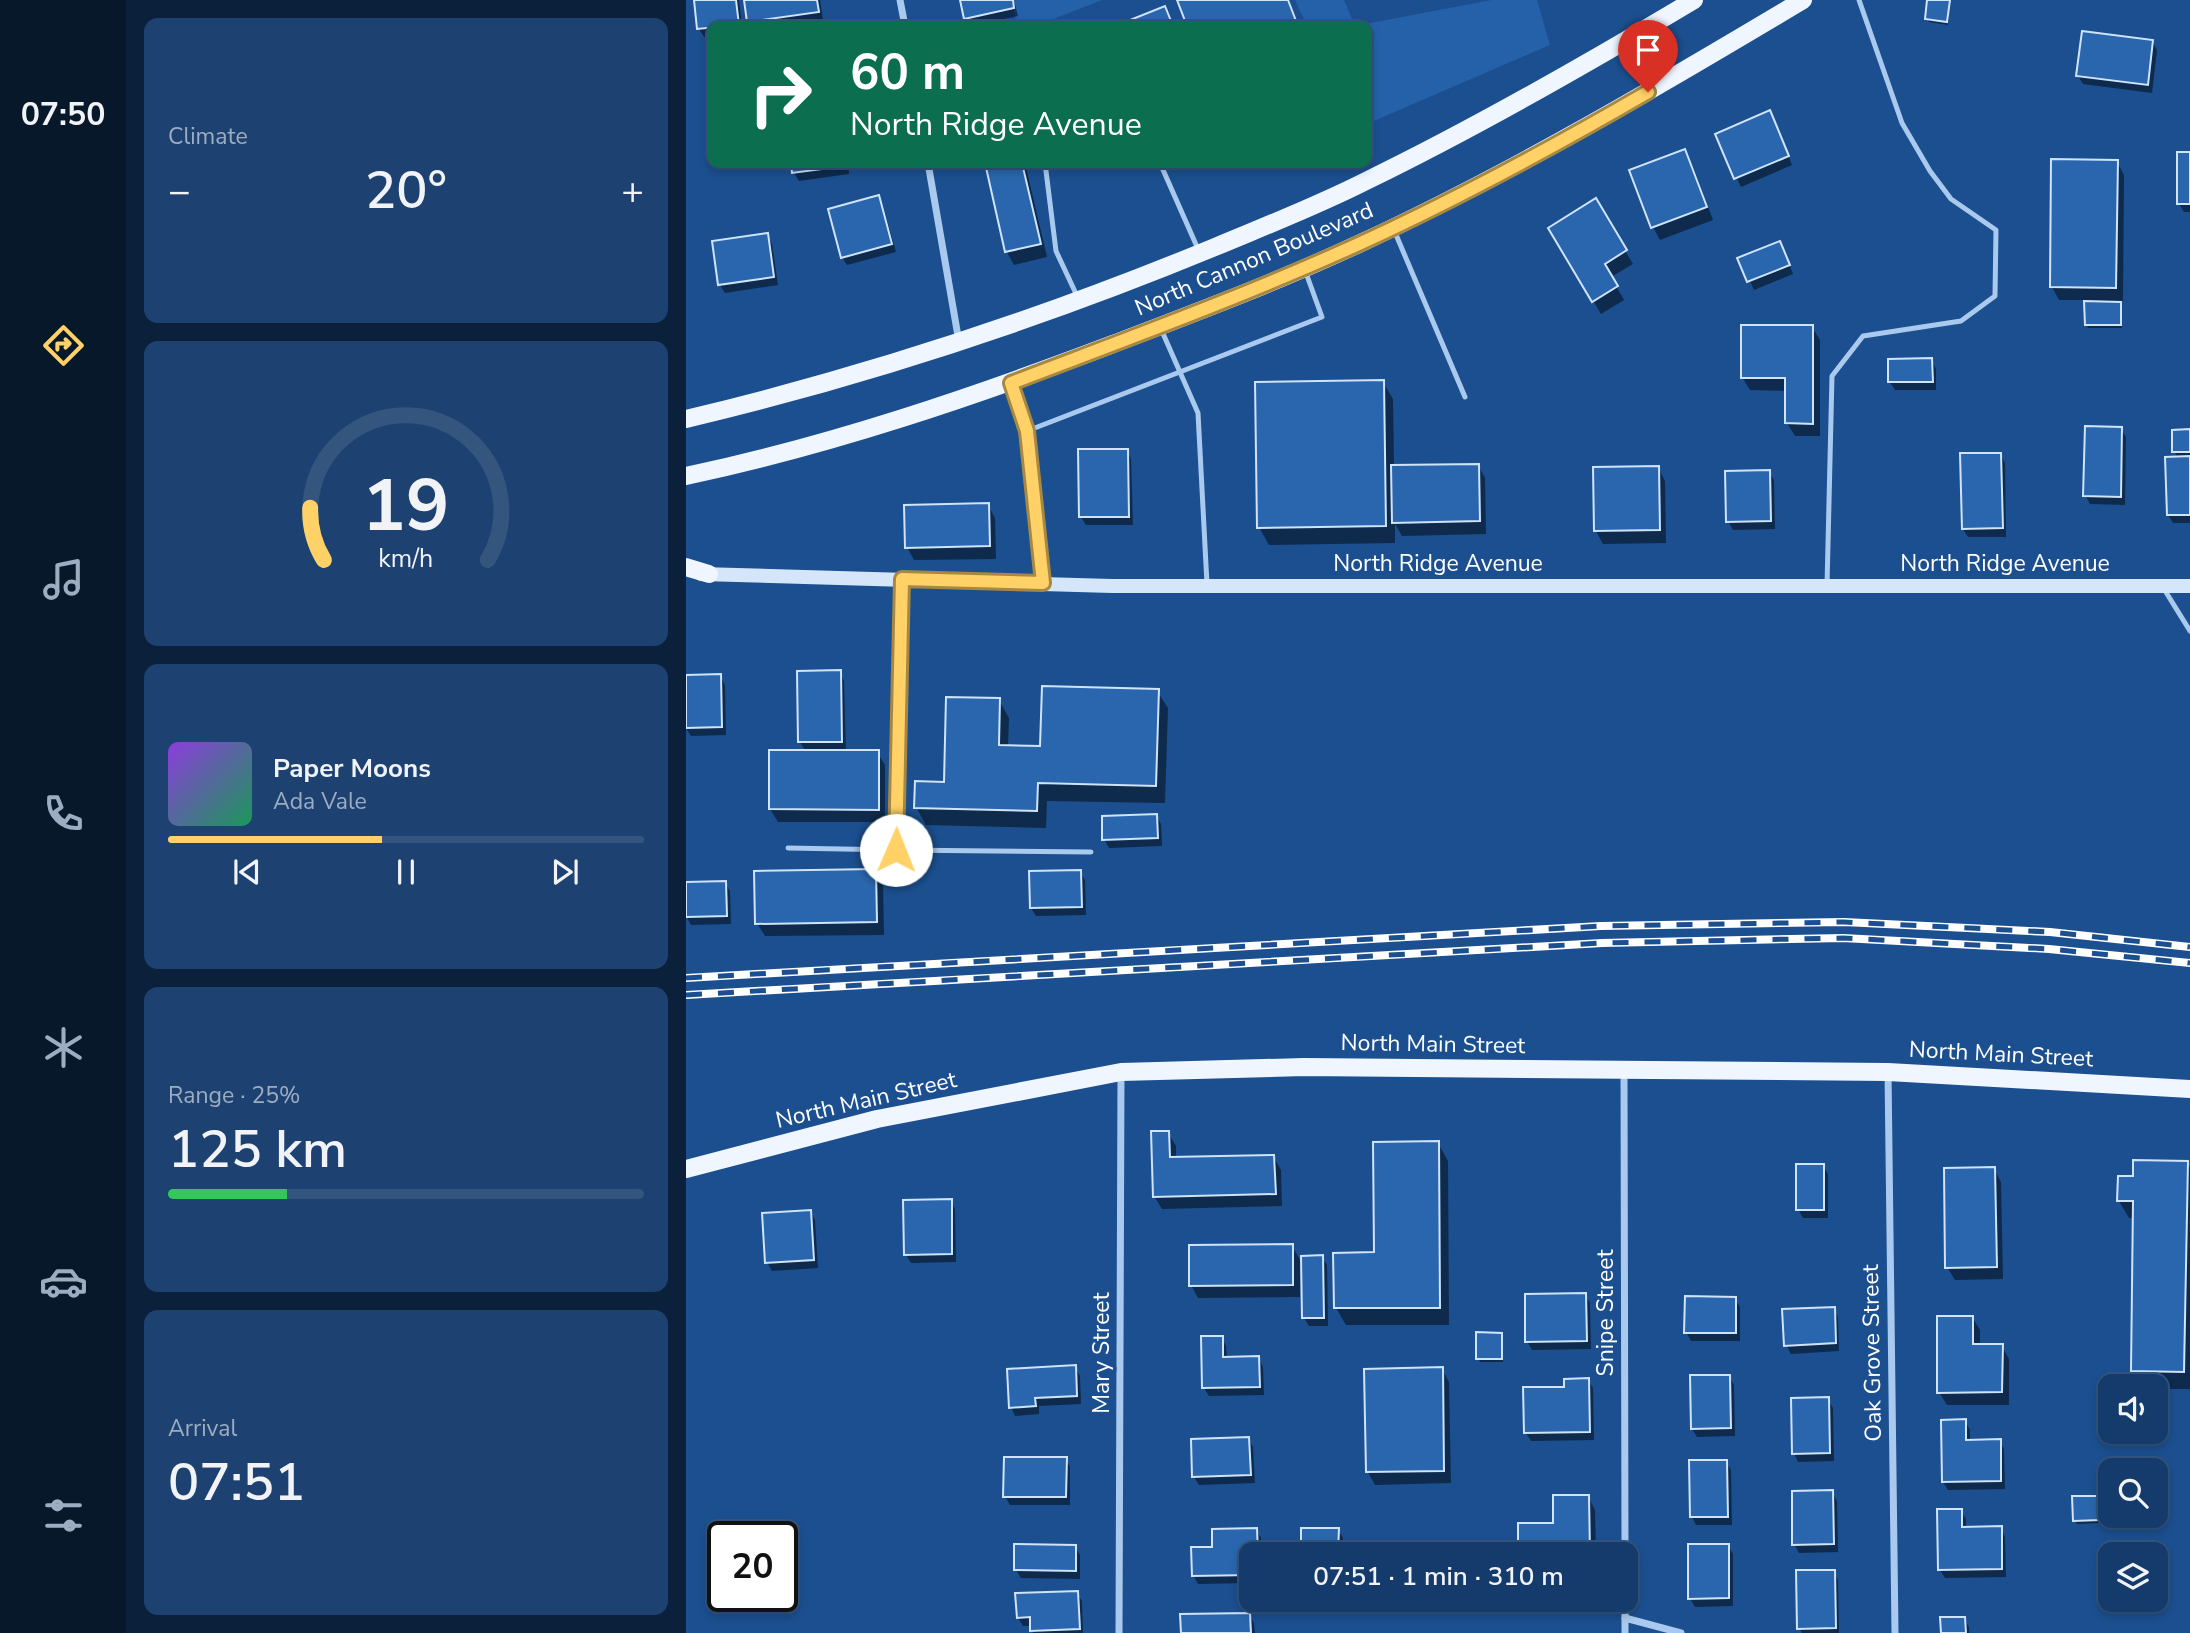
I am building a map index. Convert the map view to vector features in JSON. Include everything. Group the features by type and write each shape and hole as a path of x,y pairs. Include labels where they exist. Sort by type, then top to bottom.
{"main road":[{"name":"North Cannon Boulevard","path":"686,419 785,394 959,343 1200,253 1366,182 1594,60 1694,0"},
{"name":"North Cannon Boulevard","path":"686,476 830,440 1011,383 1304,268 1393,227 1607,116 1803,0"},
{"path":"686,567 709,574"},
{"name":"North Main Street","path":"686,1169 877,1119 1121,1072 1304,1067 1888,1072 2190,1088"}],"street":[{"path":"900,0 904,21"},
{"path":"929,168 959,343"},
{"name":"North Ridge Avenue","path":"686,573 1207,586 2190,586"},
{"name":"Snipe Street","path":"1624,1071 1625,1542"},
{"name":"Mary Street","path":"1119,1633 1121,1072"},
{"name":"Oak Grove Street","path":"1888,1072 1895,1633"},
{"path":"1625,1612 1625,1633"},
{"path":"1625,1618 1681,1633"}],"lane":[{"path":"1827,586 1832,376 1863,336 1961,321 1995,296 1996,230 1951,200 1930,172 1902,123 1859,0"},
{"path":"1046,168 1056,251 1079,300"},
{"path":"1162,168 1200,253"},
{"path":"1393,227 1465,397"},
{"path":"1027,431 1322,317 1304,268"},
{"path":"1160,326 1198,413 1207,586"},
{"path":"1011,383 1027,431 1043,583"},
{"path":"896,850 902,579"},
{"path":"2162,586 2190,631"},
{"path":"788,848 1091,852"}],"shaded area":[{"path":"1012,0 1102,0 1049,21 1016,21"},
{"path":"1295,0 1344,0 1353,21 1305,21"},
{"path":"1491,0 1537,0 1550,45 1372,122 1372,23"}],"building":[{"path":"694,0 736,0 739,21 707,21 707,28 697,29"},
{"path":"744,0 817,0 819,12 747,21"},
{"path":"960,0 1013,0 1014,8 964,19"},
{"path":"1177,0 1288,0 1296,21 1185,21"},
{"path":"1927,0 1950,0 1947,22 1925,19"},
{"path":"1165,6 1171,21 1128,21"},
{"path":"2082,31 2153,40 2148,85 2076,76"},
{"path":"1770,110 1789,156 1734,179 1715,134"},
{"path":"1685,149 1707,207 1651,228 1629,170"},
{"path":"2177,152 2190,152 2190,204 2177,204"},
{"path":"2051,159 2118,160 2116,288 2050,287"},
{"path":"792,168 831,168 792,173"},
{"path":"986,168 1023,168 1041,244 1005,252"},
{"path":"879,195 892,244 841,258 828,209"},
{"path":"1596,198 1627,250 1605,264 1618,286 1592,302 1548,228"},
{"path":"768,233 774,277 718,285 712,241"},
{"path":"1780,241 1790,265 1747,282 1737,258"},
{"path":"2084,301 2121,302 2121,325 2085,325"},
{"path":"1741,325 1813,325 1813,424 1785,423 1785,378 1741,378"},
{"path":"1932,358 1933,382 1888,382 1888,359"},
{"path":"1384,380 1386,526 1257,528 1255,382"},
{"path":"2085,426 2122,427 2121,497 2083,496"},
{"path":"2190,429 2190,452 2172,452 2172,430"},
{"path":"1078,449 1128,449 1129,517 1079,517"},
{"path":"1960,453 2001,453 2003,528 1962,529"},
{"path":"2190,456 2190,515 2167,515 2165,457"},
{"path":"1479,464 1480,521 1392,523 1391,465"},
{"path":"1659,466 1660,530 1594,531 1593,467"},
{"path":"1770,470 1771,521 1726,522 1725,471"},
{"path":"989,503 990,546 905,548 904,505"},
{"path":"841,670 842,742 798,742 797,671"},
{"path":"721,674 722,727 686,728 686,675"},
{"path":"1042,686 1159,689 1156,786 1038,783 1037,811 914,808 915,781 944,782 946,697 1000,698 999,745 1040,746"},
{"path":"769,750 879,750 879,810 769,809"},
{"path":"1157,814 1158,838 1102,840 1102,816"},
{"path":"876,869 877,922 755,924 754,871"},
{"path":"1081,870 1082,907 1030,908 1029,871"},
{"path":"726,881 727,916 686,917 686,882"},
{"path":"1151,1131 1169,1131 1170,1157 1274,1155 1276,1194 1153,1197"},
{"path":"1439,1141 1440,1308 1334,1308 1333,1253 1374,1252 1373,1142"},
{"path":"2133,1160 2188,1161 2184,1372 2131,1371 2133,1201 2117,1201 2118,1176 2133,1176"},
{"path":"1796,1164 1824,1164 1824,1210 1796,1210"},
{"path":"1995,1167 1997,1267 1945,1268 1944,1168"},
{"path":"952,1199 952,1254 904,1255 903,1200"},
{"path":"811,1210 814,1260 765,1263 762,1213"},
{"path":"1293,1244 1293,1285 1189,1286 1189,1245"},
{"path":"1323,1255 1324,1318 1302,1318 1301,1256"},
{"path":"1586,1293 1587,1341 1525,1342 1525,1294"},
{"path":"1685,1296 1736,1297 1736,1333 1684,1333"},
{"path":"1835,1307 1836,1343 1784,1346 1782,1309"},
{"path":"1937,1316 1973,1316 1973,1344 2003,1344 2002,1392 1937,1393"},
{"path":"1476,1332 1502,1333 1502,1359 1476,1359"},
{"path":"1201,1336 1223,1336 1223,1357 1259,1356 1260,1387 1202,1388"},
{"path":"1076,1365 1077,1396 1035,1398 1036,1406 1009,1408 1007,1369"},
{"path":"1443,1367 1444,1471 1366,1472 1364,1369"},
{"path":"1690,1375 1730,1375 1731,1428 1691,1429"},
{"path":"1589,1378 1590,1432 1524,1433 1523,1387 1564,1387 1564,1379"},
{"path":"1829,1397 1830,1453 1792,1454 1791,1398"},
{"path":"1966,1419 1966,1440 2001,1439 2001,1481 1942,1482 1941,1420"},
{"path":"1249,1437 1251,1475 1192,1477 1191,1439"},
{"path":"1004,1457 1067,1457 1066,1497 1003,1497"},
{"path":"1689,1460 1727,1460 1728,1517 1690,1517"},
{"path":"1833,1490 1834,1544 1792,1545 1792,1491"},
{"path":"1553,1495 1589,1495 1590,1542 1518,1542 1518,1523 1553,1523"},
{"path":"2072,1496 2098,1496 2098,1520 2073,1521"},
{"path":"1937,1509 1962,1509 1962,1527 2002,1526 2002,1569 1938,1570"},
{"path":"1257,1528 1258,1542 1239,1542 1239,1575 1192,1576 1191,1547 1212,1547 1212,1529"},
{"path":"1301,1528 1339,1528 1338,1542 1301,1542"},
{"path":"1014,1544 1076,1545 1076,1571 1014,1570"},
{"path":"1688,1544 1729,1544 1729,1598 1688,1599"},
{"path":"1796,1570 1835,1570 1836,1628 1797,1629"},
{"path":"1078,1591 1080,1629 1030,1631 1030,1617 1017,1618 1015,1593"},
{"path":"1250,1613 1251,1633 1181,1633 1180,1614"},
{"path":"1940,1617 1965,1617 1966,1633 1941,1633"}],"railway":[{"path":"686,978 1601,926 1844,922 2050,932 2190,947"},
{"path":"686,995 1602,943 1843,938 2049,949 2190,963"}],"route":[{"path":"896,850 902,579 1043,583 1027,431 1011,383 1187,316 1362,243 1524,161 1648,92"}]}
